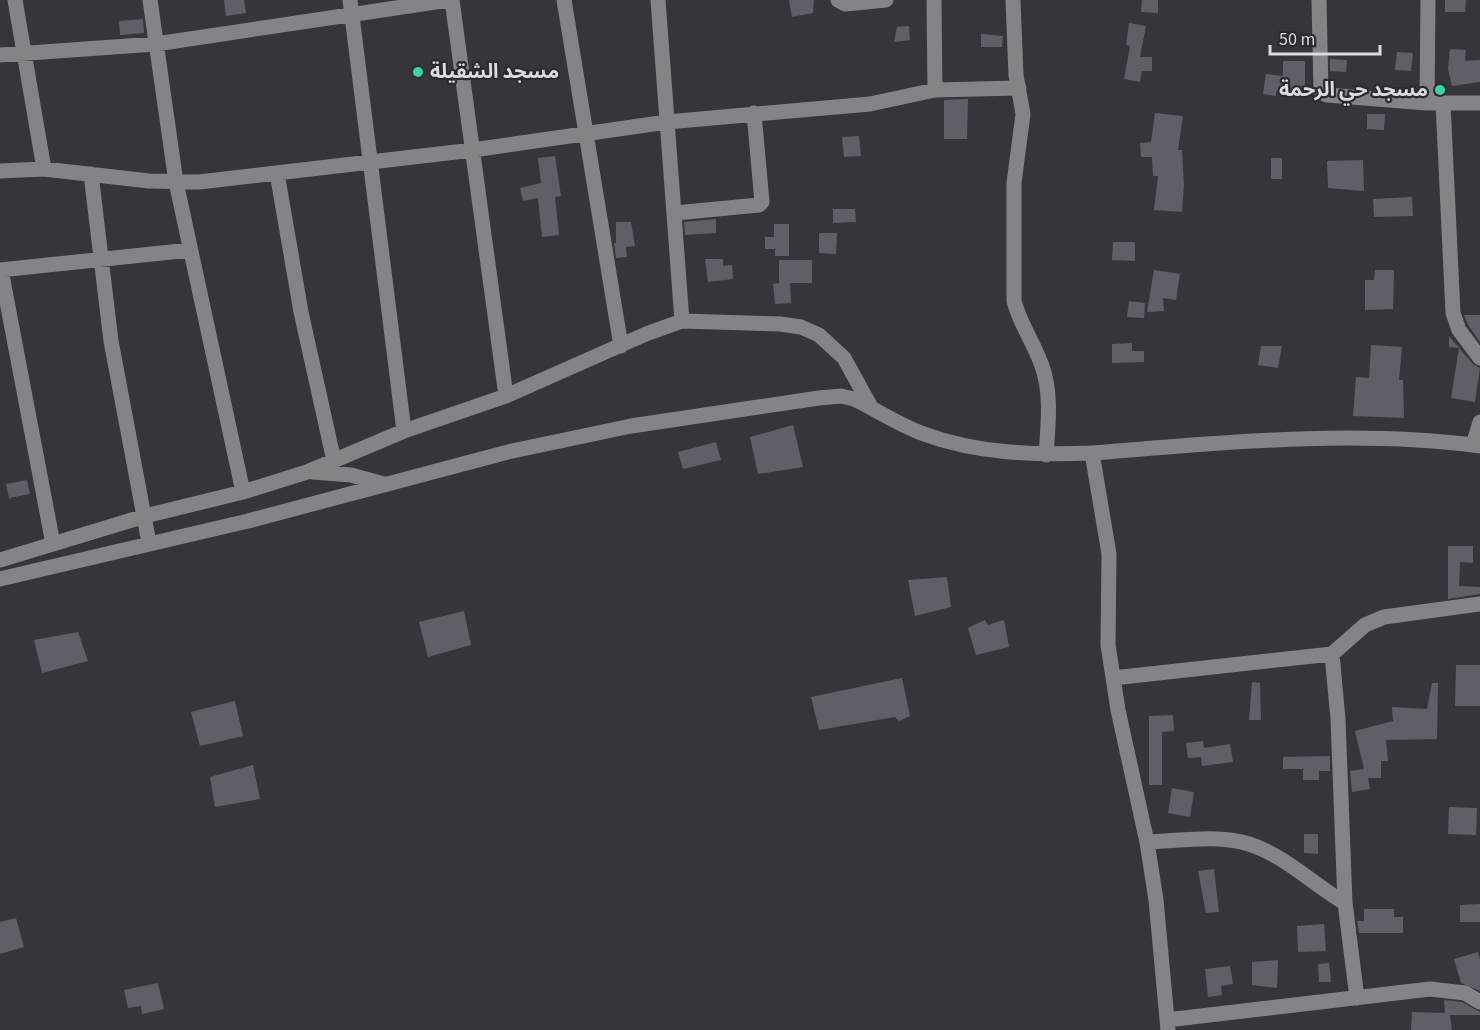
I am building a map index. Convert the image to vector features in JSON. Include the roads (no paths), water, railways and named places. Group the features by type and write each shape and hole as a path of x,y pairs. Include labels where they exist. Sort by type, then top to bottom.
{"street":[{"path":"15,0 44,170"},
{"path":"150,0 176,182 243,492"},
{"path":"350,0 404,431"},
{"path":"0,56 156,44 450,0 506,396"},
{"path":"564,0 621,346"},
{"path":"658,0 682,321"},
{"path":"838,0 845,4 886,0"},
{"path":"934,0 935,90"},
{"path":"1013,0 1015,69 1023,114 1014,183 1014,301 1018,316 1043,368 1048,420 1046,455"},
{"path":"1319,0 1321,92 1327,95 1427,103 1480,102"},
{"path":"1427,103 1428,0"},
{"path":"0,171 44,170 176,182 473,150 667,122 870,104 935,90 1019,88"},
{"path":"1443,103 1453,313 1459,330 1480,358"},
{"path":"675,213 759,205 762,202 754,113"},
{"path":"277,172 300,312 334,461"},
{"path":"91,174 111,341 149,543"},
{"path":"53,544 1,270 190,250"},
{"path":"0,560 145,516 243,492 307,472 404,431 506,396 682,321 780,324 801,327 819,335 844,358 871,407"},
{"path":"0,579 508,452 699,414 841,396 871,407 925,435 996,451 1046,455 1300,440 1387,439 1477,445 1480,422"},
{"path":"1092,453 1108,554 1108,645 1146,842 1161,949 1167,1025 1430,990 1453,990 1465,993 1480,1002"},
{"path":"307,472 351,475 384,484"},
{"path":"1113,678 1332,654 1365,625 1384,617 1480,604"},
{"path":"1332,654 1338,720 1345,903 1357,998"},
{"path":"1146,842 1222,840 1249,844 1272,855 1345,903"}],"place":[{"name":"مسجد الشقيلة","path":"418,72"},
{"name":"مسجد حي الرحمة","path":"1440,90"}]}
